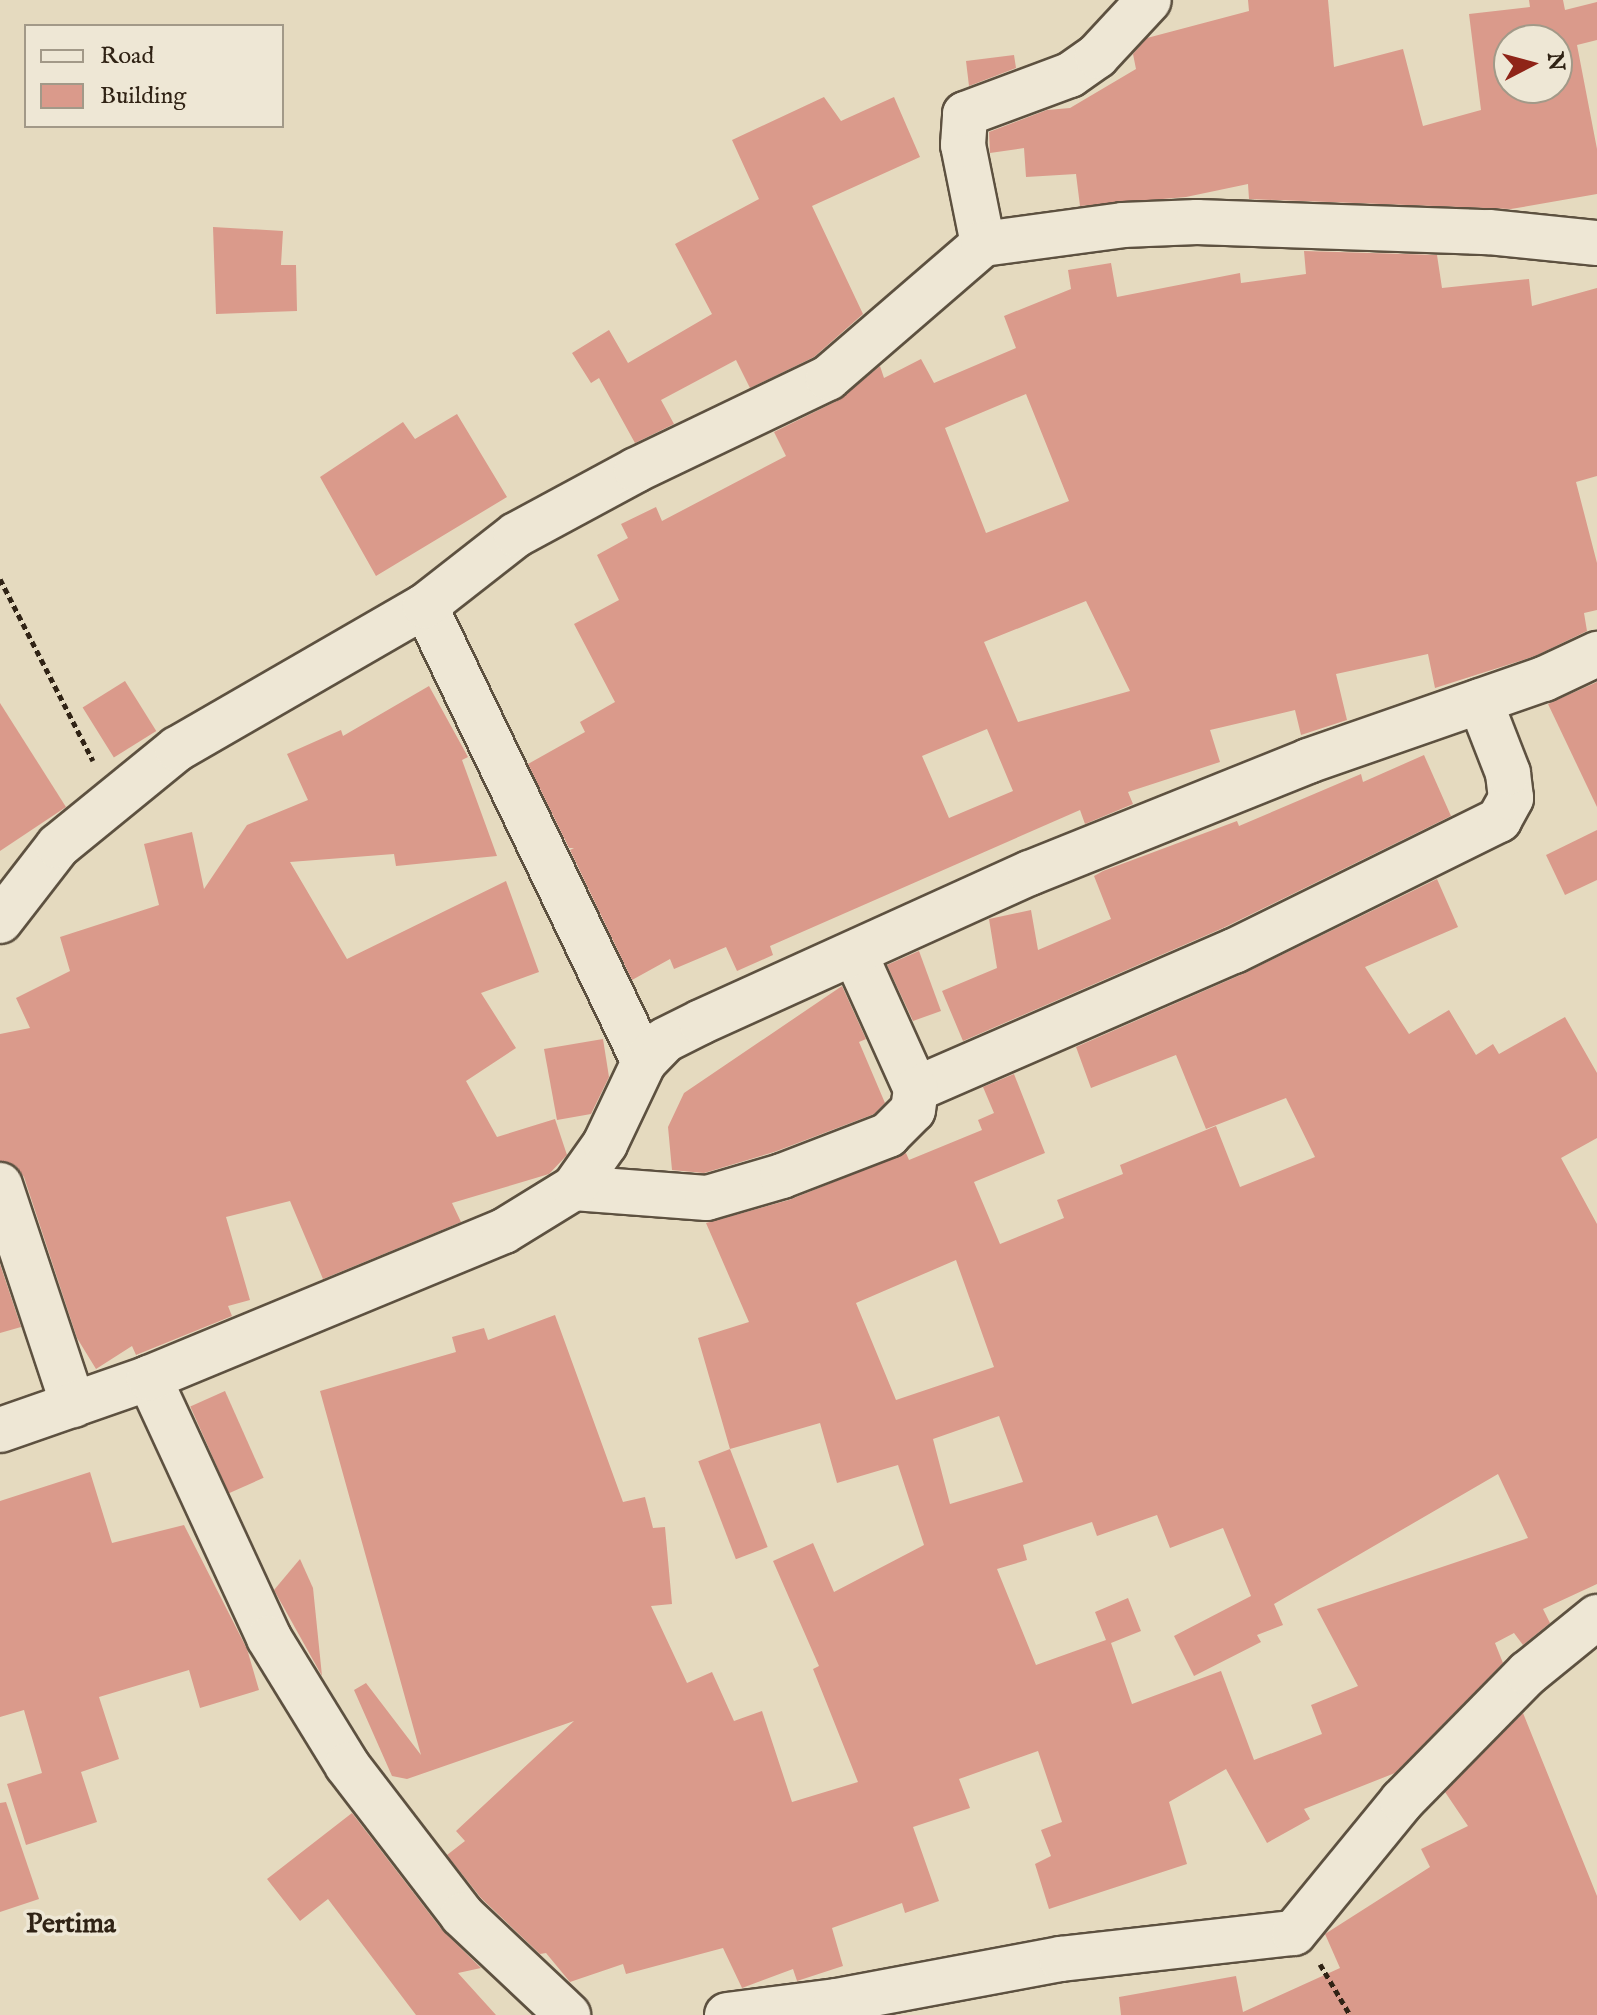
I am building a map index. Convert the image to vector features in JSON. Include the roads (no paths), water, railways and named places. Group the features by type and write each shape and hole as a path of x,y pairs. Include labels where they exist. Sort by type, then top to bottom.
{"street":[{"path":"983,244 963,145 965,114 1070,75 1097,56 1149,0"},
{"path":"0,921 58,846 177,749 425,606 516,535 636,470 828,378 983,244 1123,225 1197,222 1489,232 1597,243"},
{"path":"425,606 644,1062"},
{"path":"0,1430 149,1378 504,1231 574,1188 605,1144 644,1062 665,1040 1030,873 1206,802 1480,701 1597,654"},
{"path":"916,1089 1234,951 1499,820 1511,798 1508,773 1480,701"},
{"path":"574,1188 707,1198 752,1185 888,1135 913,1110 916,1089 855,954"},
{"path":"0,1185 73,1405"},
{"path":"149,1378 269,1638 347,1765 462,1915 568,2015"},
{"path":"727,2015 918,2001 1061,1959 1294,1933 1402,1801 1518,1682 1597,1617"}],"district":[{"name":"Pertima","path":"71,1925"}]}
